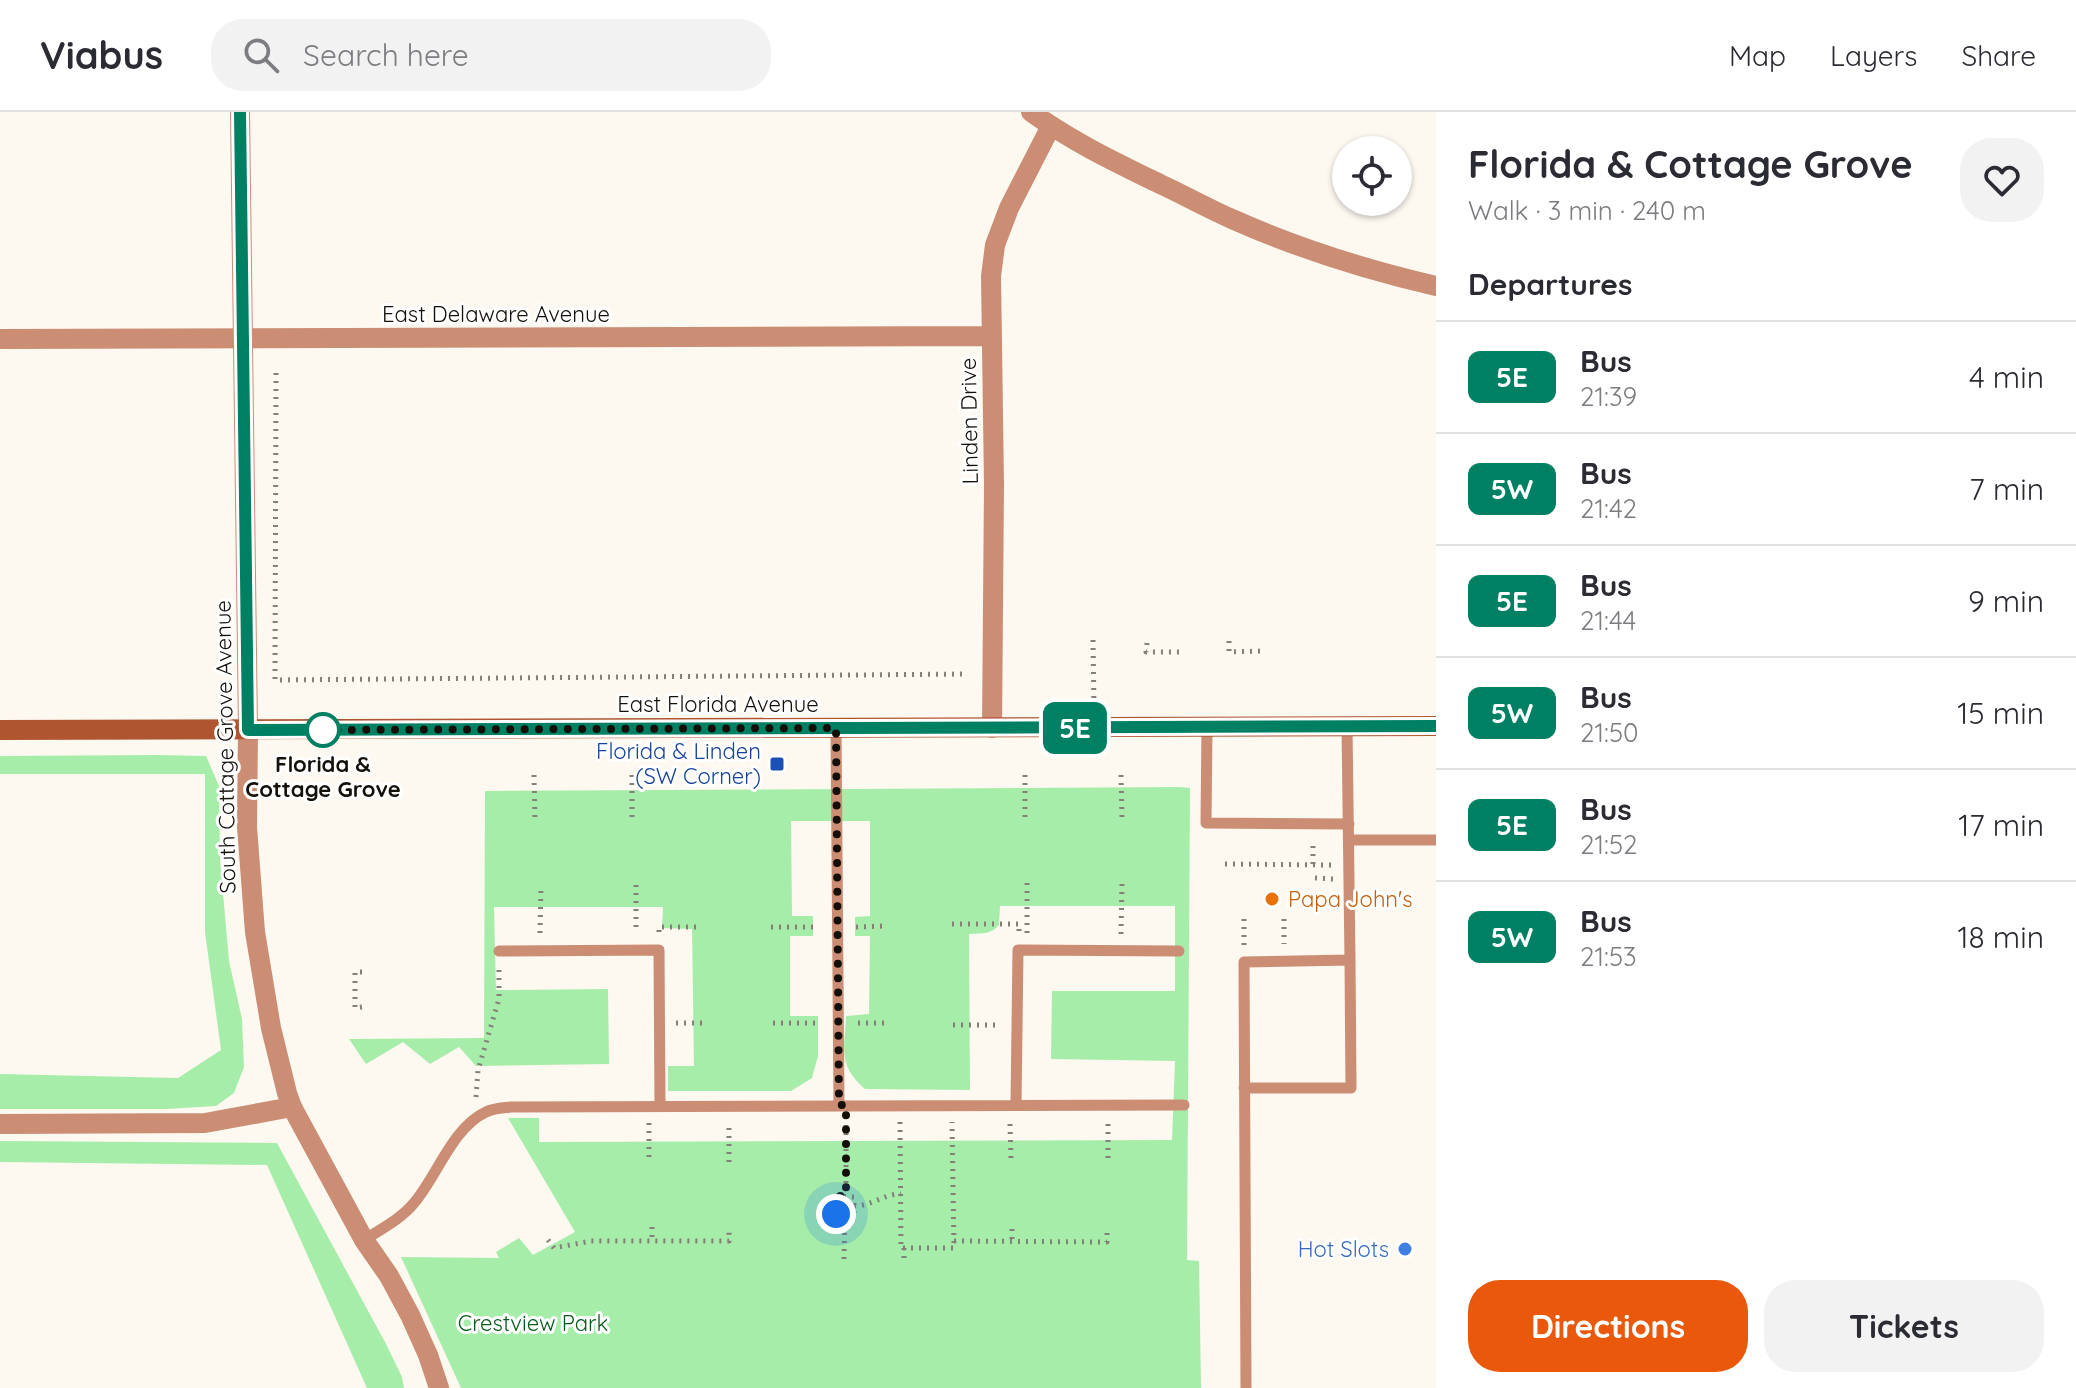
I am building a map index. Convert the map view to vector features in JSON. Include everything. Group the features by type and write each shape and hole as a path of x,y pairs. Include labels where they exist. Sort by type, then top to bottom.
{"main road":[{"name":"East Florida Avenue","path":"0,730 1436,726"}],"street":[{"name":"South Cottage Grove Avenue","path":"240,112 247,827 255,932 271,1028 292,1107 364,1240 389,1276 410,1315 439,1388"},
{"path":"1031,112 1110,159 1232,219 1304,248 1436,286"},
{"name":"Linden Drive","path":"992,728 994,485 991,276 995,245 1009,208 1051,126"},
{"name":"East Delaware Avenue","path":"0,339 991,336"},
{"path":"0,1124 205,1123 292,1107"}],"lane":[{"path":"1244,1088 1351,1088 1347,726"},
{"path":"1207,727 1206,823 1349,824"},
{"path":"836,728 843,1105"},
{"path":"1349,840 1436,840"},
{"path":"499,951 659,950 654,1106"},
{"path":"1013,1105 1023,950 1179,951"},
{"path":"1246,1388 1244,962 1350,960"},
{"path":"364,1240 412,1205 459,1134 475,1118 489,1110 511,1107 1184,1105"}],"path":[{"path":"276,373 275,680 968,674"},
{"path":"1093,640 1094,728"},
{"path":"1229,641 1229,652 1263,651"},
{"path":"1147,643 1146,652 1179,652"},
{"path":"534,775 535,819"},
{"path":"632,775 632,818"},
{"path":"1025,775 1025,818"},
{"path":"1121,775 1122,817"},
{"path":"1225,864 1349,865"},
{"path":"1023,950 1027,883"},
{"path":"1121,950 1122,883"},
{"path":"636,885 636,950"},
{"path":"540,951 541,886"},
{"path":"952,924 1019,924 1023,950"},
{"path":"659,950 659,927 701,927"},
{"path":"475,1118 478,1070 499,999 499,951"},
{"path":"362,972 355,972 354,991 355,1008 362,1007"},
{"path":"953,1025 1017,1025"},
{"path":"843,1105 846,1193"},
{"path":"899,1105 901,1248 954,1248 952,1105"},
{"path":"1011,1159 1013,1105"},
{"path":"1108,1105 1108,1159"},
{"path":"649,1162 654,1106"},
{"path":"729,1162 730,1106"},
{"path":"846,1193 854,1197 854,1214 836,1214 836,1196 846,1193"},
{"path":"854,1206 869,1205 885,1196 901,1194"},
{"path":"844,1259 845,1214"},
{"path":"652,1227 652,1241"},
{"path":"548,1240 554,1248 591,1241 729,1241 729,1227"},
{"path":"1012,1229 1012,1242"},
{"path":"954,1241 1107,1242 1107,1229"},
{"path":"904,1248 904,1260"}],"green space":[{"path":"0,756 206,756 219,786 220,859 229,961 242,1019 244,1067 234,1093 216,1106 0,1109 0,1074 178,1078 221,1050 205,932 205,774 0,774"},
{"name":"Crestview Park","path":"1190,788 1187,1260 1199,1261 1201,1388 461,1388 401,1257 499,1258 496,1252 519,1238 533,1255 575,1232 508,1118 539,1118 539,1142 1172,1140 1175,1061 1051,1059 1052,991 1175,991 1175,906 1000,906 999,925 996,928 986,933 969,934 970,1090 865,1089 856,1080 846,1064 846,1016 869,1014 870,936 855,936 855,917 870,916 870,821 791,821 792,916 813,916 813,936 790,936 790,1016 818,1016 818,1056 812,1078 791,1091 668,1091 668,1066 694,1066 692,929 662,928 663,907 494,907 496,990 608,989 609,1064 476,1066 459,1047 430,1064 403,1042 366,1064 349,1039 484,1038 485,791"},
{"path":"0,1141 277,1143 386,1344 404,1388 367,1388 267,1165 0,1162"}],"bus line":[{"name":"5E","path":"240,112 248,730 1436,726"}],"place":[{"name":"Florida & Cottage Grove","path":"323,730"},
{"name":"Florida & Linden (SW Corner)","path":"777,764"},
{"name":"Papa John's","path":"1272,899"},
{"name":"Hot Slots","path":"1405,1249"}],"route":[{"path":"323,730 836,728 839,1105 846,1105 846,1196 836,1196 836,1214"}]}
